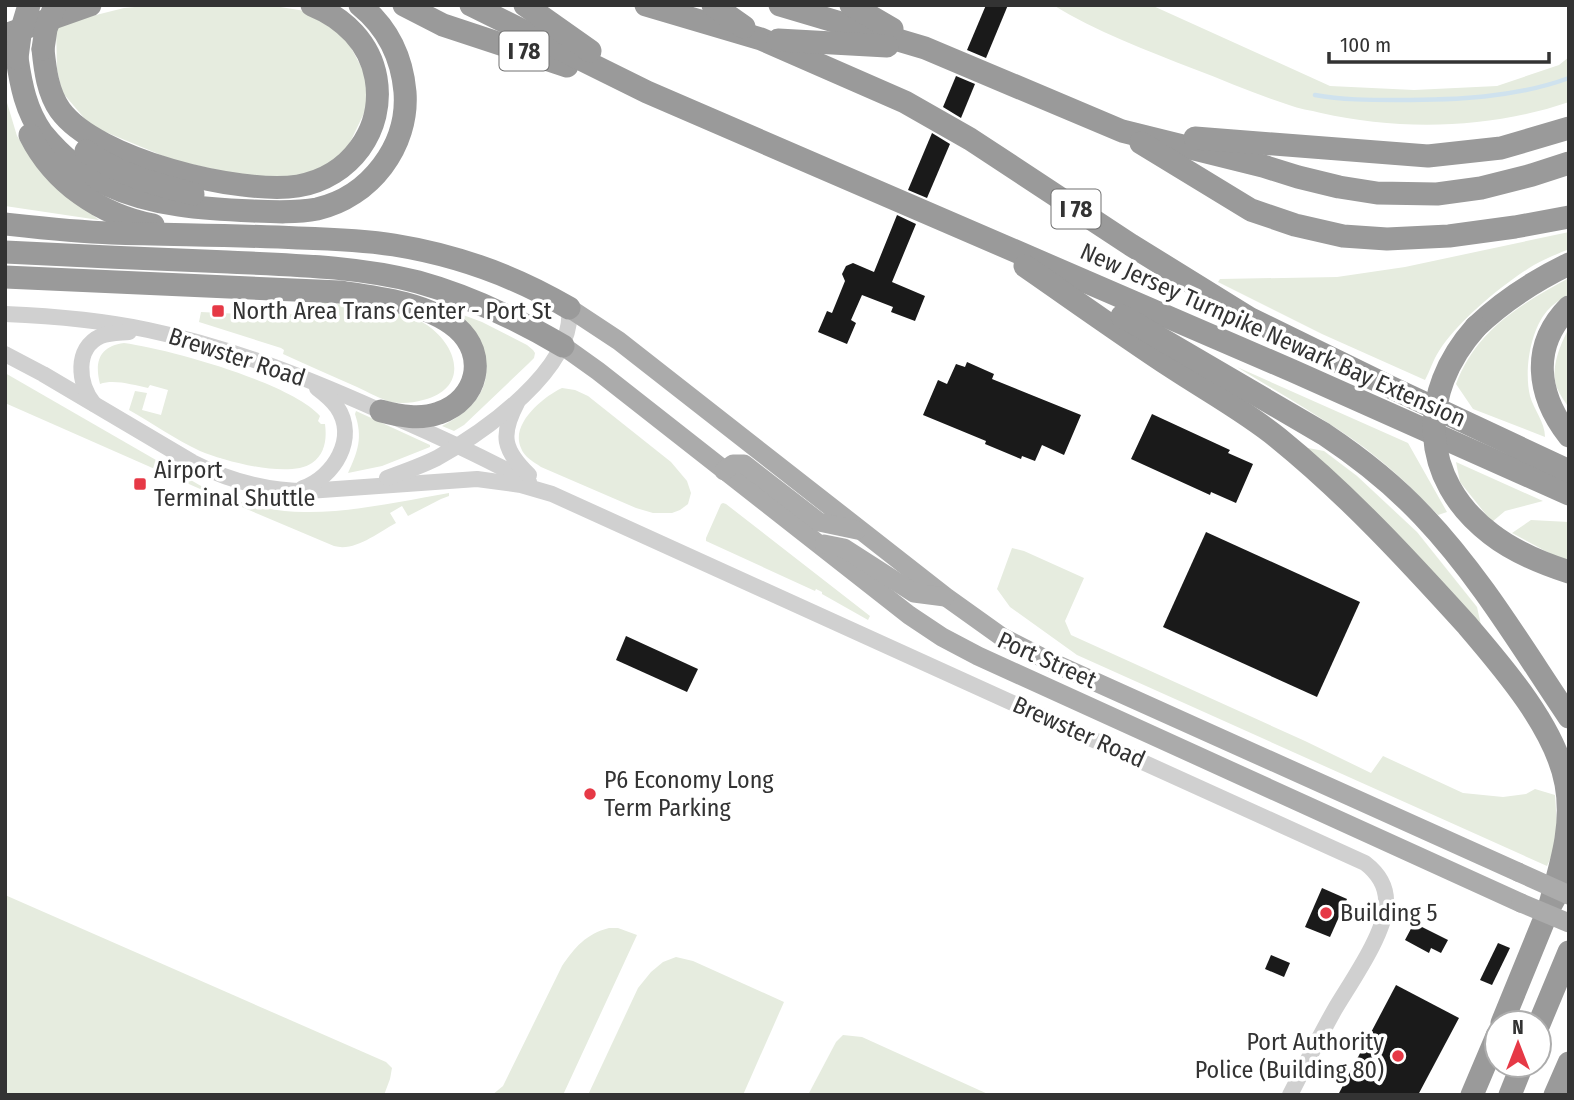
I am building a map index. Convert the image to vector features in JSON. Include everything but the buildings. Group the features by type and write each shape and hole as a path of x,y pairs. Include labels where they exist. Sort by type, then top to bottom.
{"highway":[{"path":"29,5 20,35 17,58 19,91 27,131 41,155 71,187 94,204 130,219 191,230 243,235"},
{"path":"55,5 43,50 44,82 53,111 71,139 92,155 122,171 176,190 240,205 293,211"},
{"path":"43,50 48,82 60,109 74,125 104,145 146,162 202,177 263,187 297,186 337,172 354,158 370,131 378,100 373,65 363,44 338,18 312,5"},
{"path":"17,58 22,85 34,120 59,151 96,179 135,196 167,203 225,210 316,209 349,195 374,176 388,159 402,127 405,95 397,53 380,25 360,5"},
{"name":"I 78","path":"404,5 443,25 647,92"},
{"path":"471,5 647,92"},
{"name":"I 78","path":"525,5 647,92"},
{"name":"I 78","path":"646,5 761,39"},
{"name":"I 78","path":"713,5 761,39"},
{"path":"780,5 925,48 1122,131 1251,210 1295,225 1343,236 1387,240 1481,232 1569,217"},
{"path":"851,5 925,48"},
{"path":"5,27 88,6"},
{"path":"5,35 88,6"},
{"path":"761,39 925,48"},
{"name":"New Jersey Turnpike Newark Bay Extension","path":"761,39 868,84 946,124 1131,245 1249,317 1388,387 1569,471"},
{"name":"New Jersey Turnpike Newark Bay Extension","path":"647,92 1293,371 1569,494"},
{"path":"1122,131 1428,156 1501,148 1569,128"},
{"path":"1122,131 1339,187 1387,194 1437,194 1481,188 1569,163"},
{"path":"5,222 57,230 110,233 350,240 415,249 492,270 569,308"},
{"path":"983,236 1287,412 1351,453 1402,495 1435,529 1471,574 1569,717"},
{"path":"983,236 1148,351 1255,421 1328,481 1426,580 1475,635 1531,708 1549,738 1562,769 1568,794 1568,829 1549,908 1508,1009"},
{"path":"5,243 131,258"},
{"path":"5,252 311,266 394,277 437,288 486,306 563,346"},
{"path":"1569,264 1516,294 1476,327 1451,360 1438,393 1434,413 1435,444 1441,466 1450,488 1463,506 1491,534 1522,554 1569,572"},
{"path":"5,277 320,291 378,298 433,314 451,323 464,335 472,350 475,366 473,383 463,400 447,410 428,416 381,411"},
{"path":"5,288 199,285"},
{"path":"1569,307 1546,341 1542,373 1547,400 1569,436"},
{"path":"1549,908 1569,869"},
{"path":"1545,1009 1569,952"},
{"path":"1555,1095 1569,1063"},
{"path":"1472,1095 1483,1069"}],"main road":[{"name":"Port Street","path":"569,308 619,341 992,631 1026,650 1569,895"},
{"name":"Port Street","path":"563,346 909,615 960,647 1569,923"},
{"path":"724,471 733,464 744,464 819,522 862,531"},
{"path":"814,542 844,548 914,593 946,597"}],"street":[{"name":"Brewster Road","path":"349,487 403,473 438,457 519,400 545,372 563,346 569,326 569,308"},
{"name":"Brewster Road","path":"5,314 66,317 149,330 216,348 298,375 457,445 552,494 1356,858 1374,869 1382,884 1386,898 1385,913 1381,927 1290,1095"},
{"path":"95,405 86,391 81,373 83,356 90,343 103,335 149,330"},
{"name":"Brewster Road","path":"5,354 192,462 217,474 256,486 295,491 477,479 521,485 552,494"},
{"path":"295,491 310,486 332,468 342,450 344,433 338,408 327,396 298,375"},
{"path":"519,400 506,432 508,449 520,467 552,494"}],"shaded area":[{"path":"156,5 268,5 305,11 346,38 366,76 366,109 344,155 306,176 254,178 173,160 91,126 62,92 57,69 56,25 124,8"},
{"path":"1053,5 1151,5 1330,86 1414,90 1497,86 1559,65 1569,57 1569,102 1508,118 1477,122 1414,125 1351,119 1297,108 1253,92 1122,40"},
{"path":"5,96 17,136 43,175 99,220 5,206"},
{"path":"1569,232 1569,249 1522,273 1496,292 1458,327 1439,351 1425,380 1322,334 1218,282 1220,279 1337,277 1405,267"},
{"path":"1569,278 1569,294 1547,311 1536,329 1528,363 1530,396 1545,437 1473,409 1456,384 1475,348 1502,320"},
{"path":"323,302 392,312 427,325 438,334 452,355 453,377 448,387 438,395 419,401 391,402 283,354 284,350 281,348 199,322 201,312 282,316 297,313 297,308"},
{"path":"455,312 482,322 527,345 535,353 528,364 464,425 454,431 442,426 475,402 486,374 482,353 468,326"},
{"path":"1569,328 1569,408 1557,388 1555,365"},
{"path":"124,343 170,352 228,369 305,404 320,416 318,421 321,424 325,424 322,451 312,463 302,467 273,469 224,459 182,442 129,410 135,391 147,393 142,410 161,415 168,390 150,385 148,388 117,382 100,384 98,368 101,356 109,347"},
{"path":"1237,367 1408,443 1447,512 1438,515 1403,480 1366,449"},
{"path":"5,373 208,490 207,492 5,403"},
{"path":"562,388 588,396 671,462 687,481 691,493 688,504 672,513 653,513 541,467 527,457 522,451 519,439 524,421 546,398"},
{"path":"356,411 430,447 382,466 348,473 358,444"},
{"path":"1303,447 1324,451 1357,476 1417,532 1477,607 1483,634"},
{"path":"1456,462 1543,501 1505,511 1492,522 1460,482"},
{"path":"449,493 449,496 408,516 402,506 390,513 396,523 358,544 342,547 223,499 224,497 283,511 321,512 376,506"},
{"path":"723,503 870,616 868,620 816,589 815,591 706,541"},
{"path":"1531,520 1569,522 1569,562 1512,533"},
{"path":"1012,548 1084,578 1065,621 1071,635 1371,773 1383,756 1463,793 1503,797 1526,794 1535,789 1555,795 1558,841 1547,866 1077,655 1010,607 997,589"},
{"path":"5,895 386,1062 392,1068 384,1095 5,1095"},
{"path":"609,928 618,928 637,935 563,1095 492,1095 503,1086 562,966 582,942"},
{"path":"676,957 693,961 784,1002 743,1095 588,1095 638,988 663,962"},
{"path":"843,1035 862,1037 990,1095 808,1095 836,1042"}],"waterway":[{"path":"1315,95 1366,100 1462,98 1506,94 1569,78"}],"place":[{"name":"North Area Trans Center - Port St","path":"218,311"},
{"name":"Airport Terminal Shuttle","path":"140,484"},
{"name":"P6 Economy Long Term Parking","path":"590,794"},
{"name":"Building 5","path":"1326,913"},
{"name":"Port Authority Police (Building 80)","path":"1398,1056"}]}
